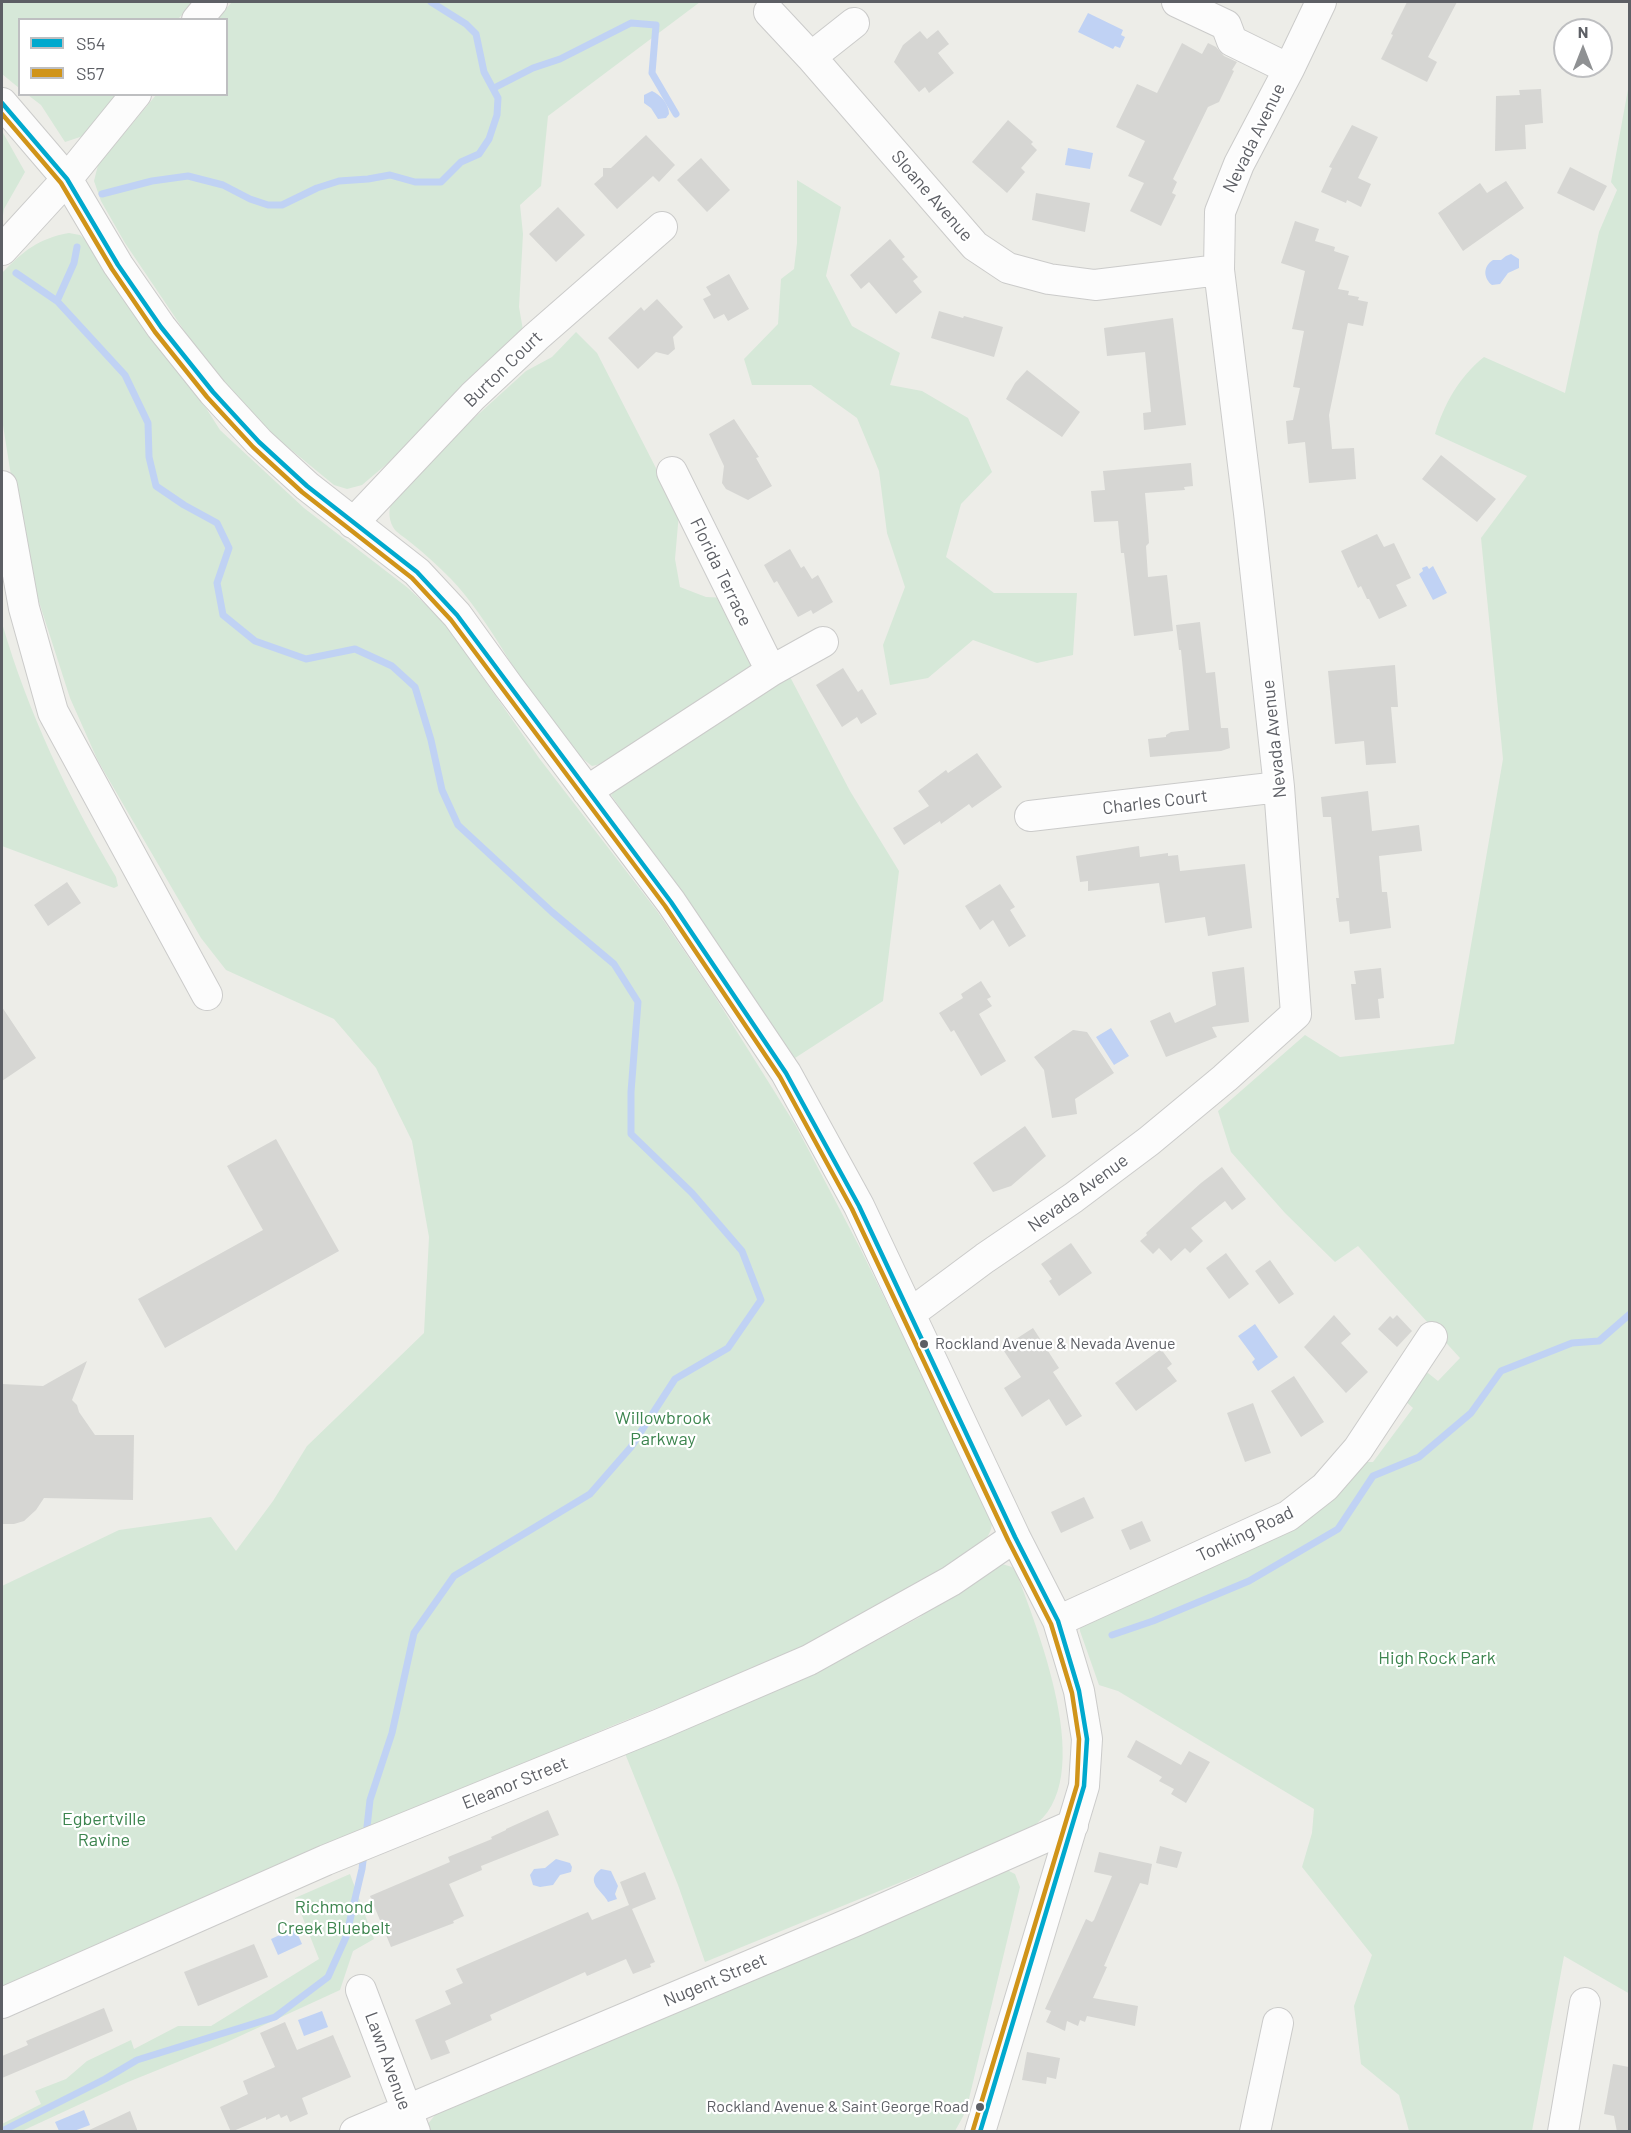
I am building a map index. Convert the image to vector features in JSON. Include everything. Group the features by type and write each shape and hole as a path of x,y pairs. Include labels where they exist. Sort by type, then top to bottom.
{"street":[{"path":"199,18 212,2"},
{"path":"1177,2 1226,25 1233,41 1292,60"},
{"name":"Nevada Avenue","path":"911,1314 1149,1141 1225,1078 1296,1014 1279,787 1248,502 1219,270 1220,212 1239,164 1321,2"},
{"name":"Sloane Avenue","path":"769,12 975,246 1008,268 1049,279 1095,285 1219,270"},
{"path":"811,57 854,23"},
{"path":"2,250 67,179 133,96"},
{"path":"2,103 67,179 117,265 161,327 213,392 259,442 307,486 417,572 457,615 671,902 786,1073 859,1206 1015,1537 1058,1621 1079,1691 1087,1739 1084,1786 980,2132"},
{"name":"Burton Court","path":"353,523 473,396 536,337 662,227"},
{"name":"Florida Terrace","path":"672,472 771,671"},
{"path":"2,486 24,608 53,712 207,995"},
{"path":"587,790 771,671 823,642"},
{"name":"Charles Court","path":"1030,816 1279,787"},
{"name":"Tonking Road","path":"1058,1621 1288,1516 1325,1487 1358,1449 1432,1337"},
{"name":"Eleanor Street","path":"2,2003 326,1860 660,1724 833,1649 951,1581 1015,1537"},
{"name":"Nugent Street","path":"355,2132 410,2121 1073,1825"},
{"name":"Lawn Avenue","path":"362,1990 410,2121"},
{"path":"1563,2132 1585,2003"},
{"path":"1255,2132 1278,2024"}],"green space":[{"path":"2,2 194,2 179,18 18,18 18,87 2,74"},
{"path":"232,2 700,2 548,116 541,186 520,205 523,234 519,307 523,330 388,463 362,485 347,489 334,485 256,421 206,363 125,243 101,201 94,181 98,165 155,96 228,96 228,18 218,18"},
{"name":"High Rock Park","path":"1629,84 1630,1994 1564,1956 1532,2131 1409,2131 1399,2095 1361,2064 1354,2006 1372,1955 1302,1867 1312,1833 1314,1809 1118,1691 1099,1685 1080,1631 1080,1624 1361,1462 1373,1462 1413,1408 1404,1400 1421,1374 1428,1373 1438,1381 1460,1358 1358,1246 1335,1262 1285,1213 1231,1152 1218,1111 1305,1035 1340,1057 1454,1044 1503,759 1481,538 1527,476 1435,434 1453,392 1467,373 1484,357 1565,393 1599,232 1617,190 1611,182"},
{"path":"29,96 115,96 83,136 65,142 41,105"},
{"path":"2,131 25,172 4,209 2,222"},
{"path":"797,180 841,207 826,276 852,326 900,353 890,385 922,391 968,418 992,472 961,504 946,557 994,593 1077,593 1073,655 1037,663 973,640 928,678 890,685 883,645 905,587 887,533 879,471 857,418 811,385 752,385 744,359 778,324 781,279 794,269 797,243"},
{"name":"Willowbrook Parkway","path":"69,233 80,235 90,244 159,349 206,408 220,430 304,508 408,588 444,622 539,758 657,911 714,995 796,1126 859,1246 991,1516 992,1525 989,1535 982,1544 880,1611 764,1665 614,1725 229,1889 2,1991 2,1586 119,1530 211,1517 236,1551 273,1501 307,1446 424,1333 429,1237 412,1141 376,1068 334,1019 226,970 201,938 98,761 70,698 31,577 16,507 2,419 2,273 40,242"},
{"path":"576,332 597,353 679,513 675,559 680,587 706,597 729,598 757,665 601,764 592,766 558,731 465,595 436,564 396,531 390,520 392,502 405,481 526,371 552,357"},
{"path":"2,623 37,722 66,785 116,877 118,886 114,888 2,846"},
{"path":"788,673 850,791 899,871 883,1001 795,1058 611,795 639,767"},
{"path":"999,1563 1012,1567 1017,1574 1039,1634 1059,1711 1063,1749 1060,1784 1048,1812 1024,1832 705,1962 678,1885 622,1746 850,1655 920,1617 983,1569"},
{"path":"1009,1871 1015,1874 1020,1887 966,2111 955,2131 427,2132 427,2125 435,2115 999,1872"},
{"name":"Richmond Creek Bluebelt","path":"350,1874 374,1939 353,1951 340,1990 227,2042 128,2082 22,2131 2,2131 2,2124 41,2104 35,2091 66,2079 87,2061 131,2040 134,2049 178,2026 211,2026 319,1959 295,1898"}],"water":[{"path":"1088,13 1123,30 1121,35 1125,37 1120,48 1115,46 1113,49 1078,32"},
{"path":"652,91 666,103 669,114 666,118 658,119 651,108 644,103 644,95"},
{"path":"1068,148 1093,153 1090,169 1065,165"},
{"path":"1511,254 1519,259 1519,268 1508,273 1500,284 1492,285 1486,276 1487,265 1493,260 1501,260"},
{"path":"1427,566 1429,569 1433,566 1447,593 1433,600 1419,574 1423,571 1422,568"},
{"path":"1111,1028 1129,1056 1114,1065 1096,1037"},
{"path":"1255,1324 1278,1357 1258,1371 1252,1362 1255,1359 1238,1336"},
{"path":"556,1859 570,1863 571,1872 560,1875 553,1885 540,1887 533,1885 530,1875 534,1869 545,1868"},
{"path":"601,1869 611,1871 618,1886 615,1894 617,1899 608,1902 596,1887 594,1878"},
{"path":"295,1928 302,1944 278,1955 271,1939"},
{"path":"322,2011 328,2027 304,2036 298,2020"},
{"path":"84,2110 90,2125 74,2131 59,2131 55,2122"}],"building":[{"path":"1407,2 1457,2 1428,57 1437,62 1427,82 1381,59"},
{"path":"938,30 949,44 938,53 954,73 929,93 925,87 919,92 894,62 903,45 920,31 927,39"},
{"path":"1182,43 1202,54 1208,43 1216,47 1224,56 1237,62 1219,102 1208,107 1173,179 1177,182 1172,193 1176,195 1161,226 1130,211 1144,183 1128,176 1145,141 1116,127 1137,84 1157,93"},
{"path":"1541,89 1543,123 1525,125 1526,149 1495,151 1496,96 1520,95 1519,90"},
{"path":"1008,120 1033,142 1031,144 1037,150 1021,168 1025,172 1007,193 972,162"},
{"path":"1352,125 1378,137 1358,178 1371,184 1361,207 1321,192 1332,168 1329,167"},
{"path":"646,135 675,165 659,182 653,176 617,209 594,184 603,176 603,168 611,168"},
{"path":"701,158 730,190 707,212 677,180"},
{"path":"1570,167 1607,186 1594,211 1557,193"},
{"path":"1506,181 1524,208 1463,251 1438,213 1480,183 1487,193"},
{"path":"1036,193 1090,203 1085,232 1032,220"},
{"path":"558,207 585,235 556,262 529,234"},
{"path":"1295,221 1319,229 1315,241 1335,247 1334,251 1349,256 1338,289 1349,291 1348,295 1368,302 1363,326 1348,323 1329,415 1332,449 1354,448 1356,479 1309,483 1305,442 1288,444 1286,421 1293,420 1300,388 1293,387 1304,331 1292,329 1305,271 1281,263"},
{"path":"890,239 905,257 902,259 918,277 913,281 922,292 896,314 869,282 861,289 850,275"},
{"path":"729,274 749,309 728,321 724,314 714,319 703,299 711,295 706,287"},
{"path":"657,299 683,327 673,337 675,349 668,355 656,352 638,369 608,338 641,307 644,311"},
{"path":"939,311 1003,327 994,357 931,338"},
{"path":"1173,318 1186,425 1144,430 1143,413 1151,412 1145,352 1107,356 1104,328"},
{"path":"1027,370 1080,412 1062,437 1006,399 1015,383"},
{"path":"734,419 759,457 756,458 772,486 748,500 726,489 722,483 724,466 709,434"},
{"path":"1441,455 1496,499 1477,522 1422,479"},
{"path":"1191,463 1193,486 1184,487 1185,490 1145,493 1149,543 1146,546 1148,577 1167,575 1173,631 1134,636 1118,521 1094,522 1091,491 1105,490 1103,471"},
{"path":"1377,534 1384,547 1394,543 1411,578 1396,585 1407,606 1379,619 1361,586 1358,588 1341,551"},
{"path":"790,549 801,568 804,566 812,579 818,575 833,602 813,614 811,610 798,617 777,581 774,583 764,565"},
{"path":"1200,622 1206,673 1215,672 1221,728 1228,728 1230,748 1221,751 1150,757 1148,739 1166,737 1171,732 1189,730 1181,650 1179,650 1176,625"},
{"path":"1395,665 1398,707 1391,707 1396,763 1366,765 1364,741 1335,744 1328,671"},
{"path":"843,668 858,692 862,689 877,714 861,724 857,717 842,727 816,685"},
{"path":"977,753 1002,787 972,808 969,804 941,824 940,821 904,845 893,828 929,806 918,791 946,770 948,773"},
{"path":"1368,791 1372,831 1419,825 1422,851 1379,856 1382,892 1387,892 1391,928 1350,934 1349,921 1339,922 1336,898 1339,898 1331,817 1323,817 1321,797"},
{"path":"1139,846 1140,857 1168,853 1168,856 1178,855 1180,871 1245,864 1252,928 1208,936 1205,917 1165,923 1159,883 1088,891 1088,881 1080,882 1076,856"},
{"path":"67,882 81,903 48,926 34,905"},
{"path":"1000,884 1015,907 1010,910 1026,936 1009,947 993,920 980,930 965,906"},
{"path":"1244,967 1249,1022 1212,1027 1217,1037 1166,1057 1150,1021 1170,1012 1175,1023 1216,1005 1212,972"},
{"path":"1381,968 1384,998 1378,999 1380,1018 1355,1020 1351,984 1356,984 1354,971"},
{"path":"981,981 991,997 987,999 992,1006 979,1014 1006,1061 981,1076 954,1030 951,1032 939,1013 963,998 961,994"},
{"path":"2,1007 36,1058 2,1081"},
{"path":"1073,1030 1087,1032 1114,1073 1075,1099 1077,1114 1052,1118 1044,1070 1034,1057"},
{"path":"1025,1126 1046,1156 1011,1186 993,1192 973,1163"},
{"path":"276,1139 339,1251 165,1348 138,1299 263,1230 227,1166"},
{"path":"1222,1167 1246,1199 1232,1210 1225,1201 1191,1228 1203,1241 1190,1253 1185,1248 1171,1261 1159,1248 1153,1254 1140,1241 1147,1235 1146,1233"},
{"path":"1071,1243 1092,1273 1059,1296 1049,1281 1052,1279 1041,1264"},
{"path":"1226,1253 1249,1284 1229,1299 1206,1268"},
{"path":"1270,1260 1294,1294 1279,1304 1255,1271"},
{"path":"1334,1315 1351,1334 1341,1343 1368,1372 1346,1393 1304,1347"},
{"path":"1397,1315 1412,1331 1397,1347 1378,1329 1390,1316 1393,1319"},
{"path":"1033,1328 1059,1368 1053,1372 1082,1416 1066,1426 1049,1399 1022,1417 1004,1388 1021,1377 1002,1348"},
{"path":"1161,1349 1172,1364 1167,1368 1177,1381 1136,1411 1115,1383"},
{"path":"87,1361 72,1400 95,1435 134,1435 133,1500 44,1498 36,1510 24,1521 2,1524 2,1384 43,1386"},
{"path":"1294,1376 1324,1422 1301,1437 1271,1391"},
{"path":"1253,1403 1271,1453 1245,1462 1227,1413"},
{"path":"1084,1497 1094,1518 1061,1533 1051,1512"},
{"path":"1142,1521 1151,1541 1130,1550 1121,1530"},
{"path":"1136,1740 1181,1765 1189,1751 1210,1762 1186,1803 1171,1794 1174,1789 1159,1781 1162,1777 1127,1757"},
{"path":"548,1810 559,1835 481,1866 482,1870 449,1884 464,1916 453,1921 454,1923 391,1947 370,1896 450,1862 448,1857 492,1839 491,1837 506,1829"},
{"path":"1160,1846 1182,1852 1177,1868 1156,1863"},
{"path":"1099,1852 1152,1864 1148,1885 1140,1883 1104,1966 1107,1967 1093,1998 1138,2006 1135,2026 1087,2016 1085,2022 1080,2020 1078,2026 1067,2021 1065,2031 1046,2022 1051,2011 1045,2009 1086,1919 1092,1922 1094,1920 1112,1876 1094,1872"},
{"path":"645,1872 656,1899 632,1909 655,1962 650,1964 651,1967 633,1974 626,1959 587,1976 585,1972 490,2015 492,2020 445,2041 450,2053 431,2060 415,2020 451,2004 445,1991 463,1983 456,1969 588,1912 592,1920 629,1905 620,1882"},
{"path":"254,1944 268,1977 198,2006 184,1972"},
{"path":"104,2008 113,2031 2,2078 2,2056 28,2045 26,2041"},
{"path":"285,2022 297,2050 333,2035 351,2077 302,2098 308,2114 290,2122 287,2115 281,2118 279,2114 266,2120 266,2117 231,2132 220,2107 248,2094 243,2081 275,2067 260,2033"},
{"path":"1027,2052 1060,2058 1056,2079 1047,2077 1046,2084 1022,2080"},
{"path":"1613,2064 1629,2067 1629,2132 1617,2132 1614,2116 1604,2114"},
{"path":"130,2111 138,2132 85,2132"}],"waterway":[{"path":"102,194 152,181 188,176 223,185 250,199 268,205 282,205 317,188 339,181 390,175 415,182 441,182 461,162 479,154 489,139 497,115 498,98 484,72 476,34 466,24 431,2"},
{"path":"494,88 533,68 560,59 631,23 656,25 652,73 676,114"},
{"path":"57,301 74,263 77,247"},
{"path":"16,273 57,301 125,375 148,423 149,457 156,486 217,523 229,548 217,583 223,615 255,641 306,659 355,649 392,666 415,687 431,740 442,790 458,825 552,912 614,964 638,1002 631,1092 631,1134 692,1193 742,1251 761,1300 728,1348 675,1379 631,1447 590,1494 454,1576 414,1633 392,1733 370,1800 366,1836"},
{"path":"1112,1635 1153,1621 1249,1581 1338,1529 1373,1476 1419,1457 1471,1413 1501,1371 1572,1343 1599,1341 1630,1314"},
{"path":"2,2131 105,2079 137,2060 275,2017 328,1977 346,1937 364,1853"}],"transit line":[{"name":"S54","path":"2,103 67,179 118,265 161,327 213,392 259,442 307,486 417,572 457,615 671,902 786,1073 859,1206 1015,1537 1058,1621 1079,1691 1087,1739 1084,1786 980,2132"},
{"name":"S57","path":"2,114 61,183 112,269 155,332 207,397 253,447 302,492 412,578 451,620 665,906 780,1077 852,1209 1008,1540 1051,1624 1072,1693 1079,1739 1077,1785 973,2130"}],"place":[{"name":"Rockland Avenue & Nevada Avenue","path":"924,1344"},
{"name":"Rockland Avenue & Saint George Road","path":"980,2107"}],"park label":[{"name":"Egbertville Ravine","path":"104,1829"}]}
